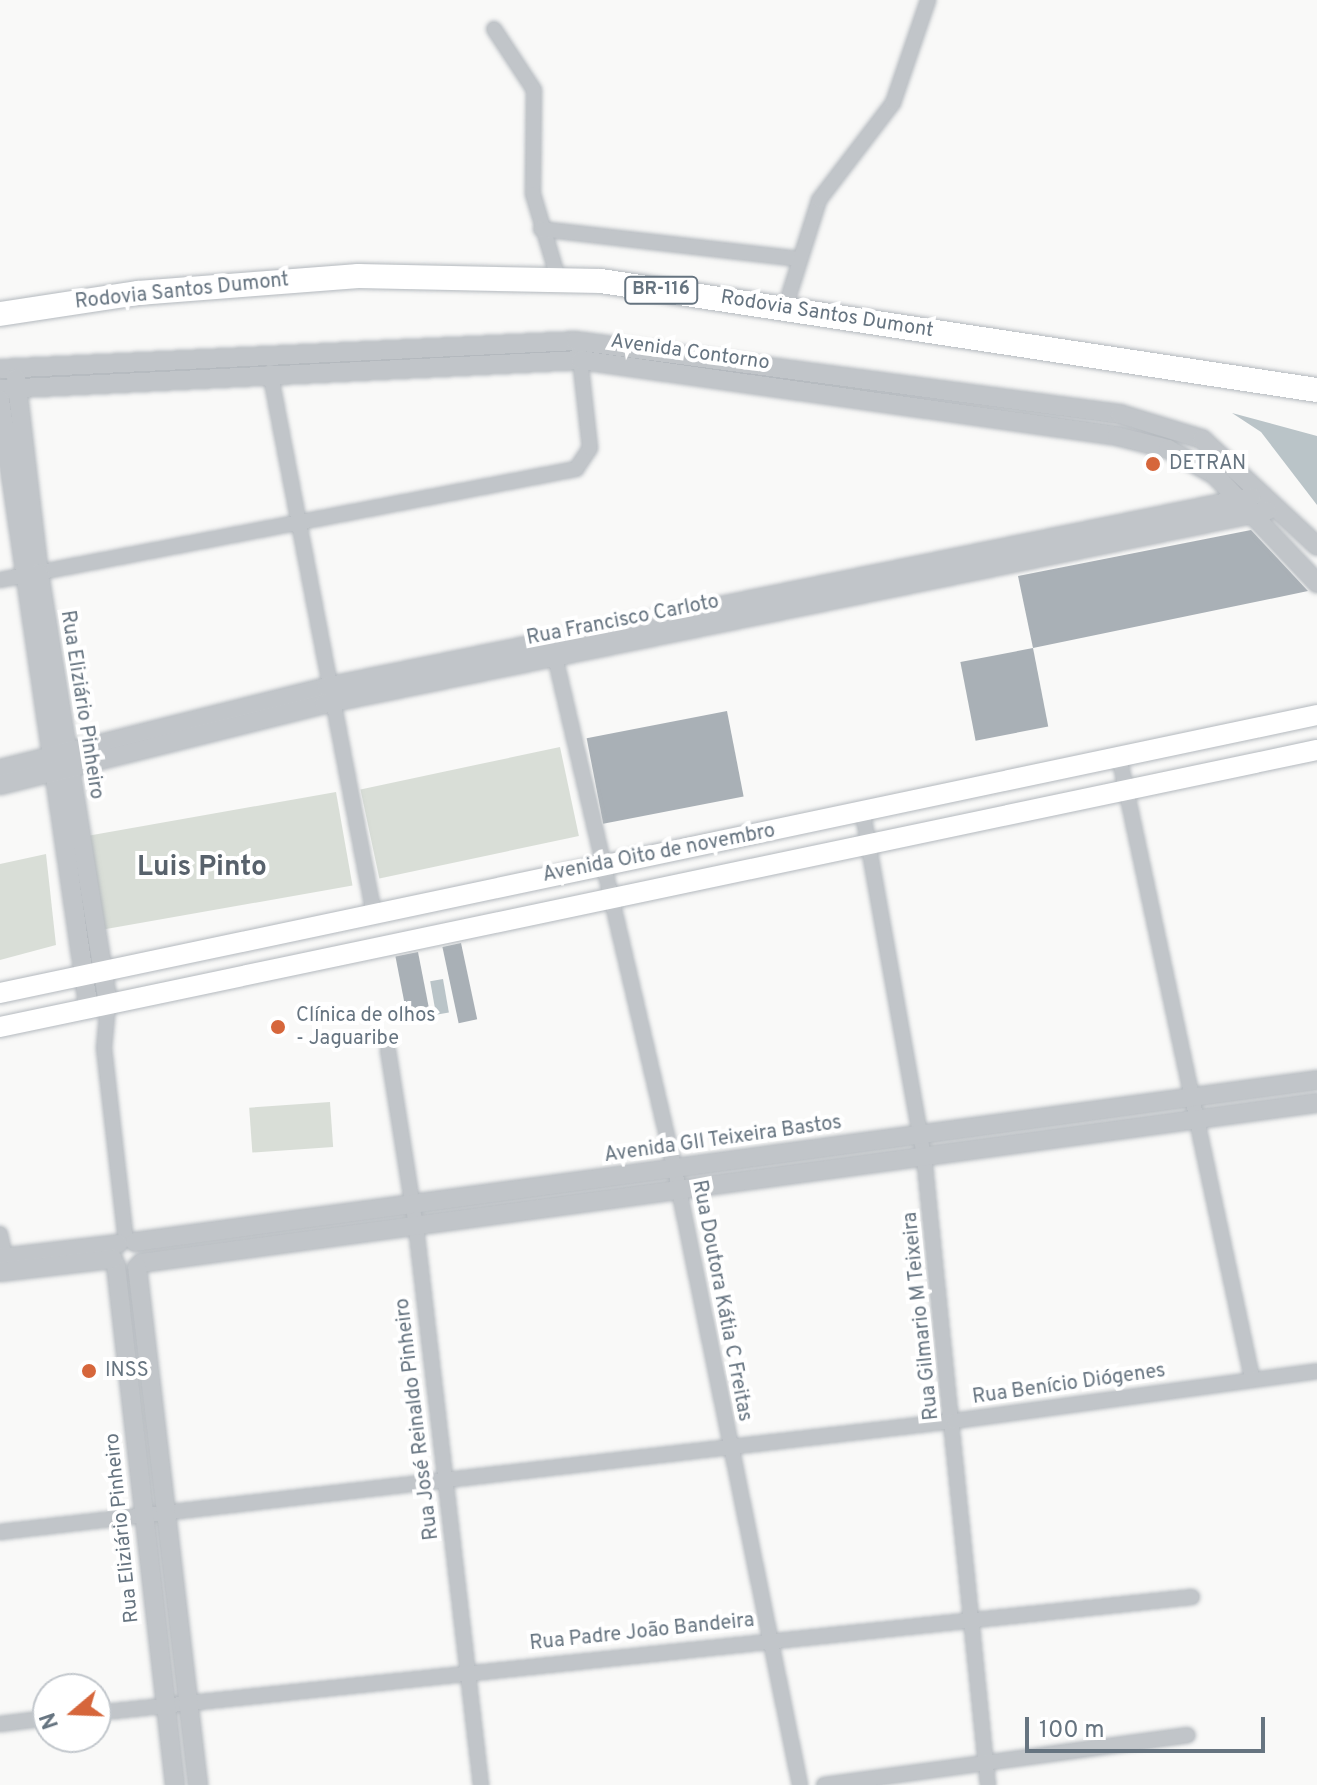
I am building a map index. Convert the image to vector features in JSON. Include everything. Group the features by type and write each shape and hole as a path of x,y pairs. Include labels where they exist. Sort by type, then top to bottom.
{"highway":[{"name":"Rodovia Santos Dumont","path":"0,314 138,293 358,276 559,281 785,308 1317,390"}],"main road":[{"name":"Avenida Oito de novembro","path":"0,993 603,864 1035,779 1317,715"},
{"name":"Avenida Oito de novembro","path":"0,1027 1317,750"},
{"path":"1035,779 1041,809"},
{"path":"763,833 771,865"},
{"path":"402,907 411,940"}],"street":[{"path":"785,308 819,200 893,103 928,0"},
{"path":"494,29 534,90 533,194 559,281"},
{"path":"541,229 799,259"},
{"path":"0,580 576,469 590,448 581,360 576,341"},
{"name":"Avenida Contorno","path":"7,368 576,341 1120,414 1202,439 1279,507 1317,546"},
{"name":"Avenida Contorno","path":"9,388 270,372 581,360 1117,436 1190,459 1244,498 1317,583"},
{"name":"Rua Eliziário Pinheiro","path":"7,368 30,575"},
{"path":"270,372 328,695 374,914"},
{"name":"Rua Eliziário Pinheiro","path":"0,400 30,575 90,974 99,1008 143,1515 175,1785"},
{"path":"1117,436 1120,414"},
{"name":"Rua Francisco Carloto","path":"0,785 59,765 328,695 553,649 815,605 945,568 1265,494"},
{"name":"Rua Francisco Carloto","path":"553,649 812,586 945,568 1258,514 1279,507"},
{"path":"812,586 815,605"},
{"name":"Rua Doutora Kátia C Freitas","path":"553,649 675,1170 765,1640 800,1785"},
{"path":"1120,761 1252,1378"},
{"name":"Rua Francisco Carloto","path":"0,769 59,765"},
{"name":"Rua Gilmario M Teixeira","path":"863,814 924,1156 954,1421 988,1785"},
{"name":"Rua José Reinaldo Pinheiro","path":"388,1050 414,1218 481,1785"},
{"name":"Avenida GIl Teixeira Bastos","path":"122,1250 139,1265 526,1200 675,1170 1317,1080"},
{"name":"Avenida GIl Teixeira Bastos","path":"526,1200 678,1190 1317,1103"},
{"name":"Avenida GIl Teixeira Bastos","path":"122,1250 414,1218"},
{"path":"0,1234 2,1262 122,1250"},
{"path":"139,1265 164,1512 198,1785"},
{"name":"Rua Benício Diógenes","path":"0,1532 954,1421 1317,1371"},
{"name":"Rua Padre João Bandeira","path":"112,1711 971,1617 1192,1597"},
{"path":"0,1724 32,1720"},
{"path":"824,1785 987,1767 1188,1735"}],"shaded area":[{"path":"1232,413 1317,436 1317,505 1261,432"},
{"path":"560,747 579,836 379,878 360,789"},
{"path":"336,792 352,886 103,929 87,836"},
{"path":"46,854 56,945 0,960 0,864"},
{"path":"443,979 449,1012 436,1015 430,981"},
{"path":"330,1102 333,1147 252,1153 249,1108"}],"building":[{"path":"1251,530 1308,591 1033,648 1018,576"},
{"path":"1033,648 1048,727 976,741 960,662"},
{"path":"727,711 744,796 603,824 587,738"},
{"path":"461,943 477,1019 459,1023 442,947"},
{"path":"418,952 431,1019 408,1023 395,956"}],"place":[{"name":"DETRAN","path":"1153,464"},
{"name":"Clínica de olhos - Jaguaribe","path":"278,1027"},
{"name":"INSS","path":"89,1371"}],"district":[{"name":"Luis Pinto","path":"202,868"}]}
